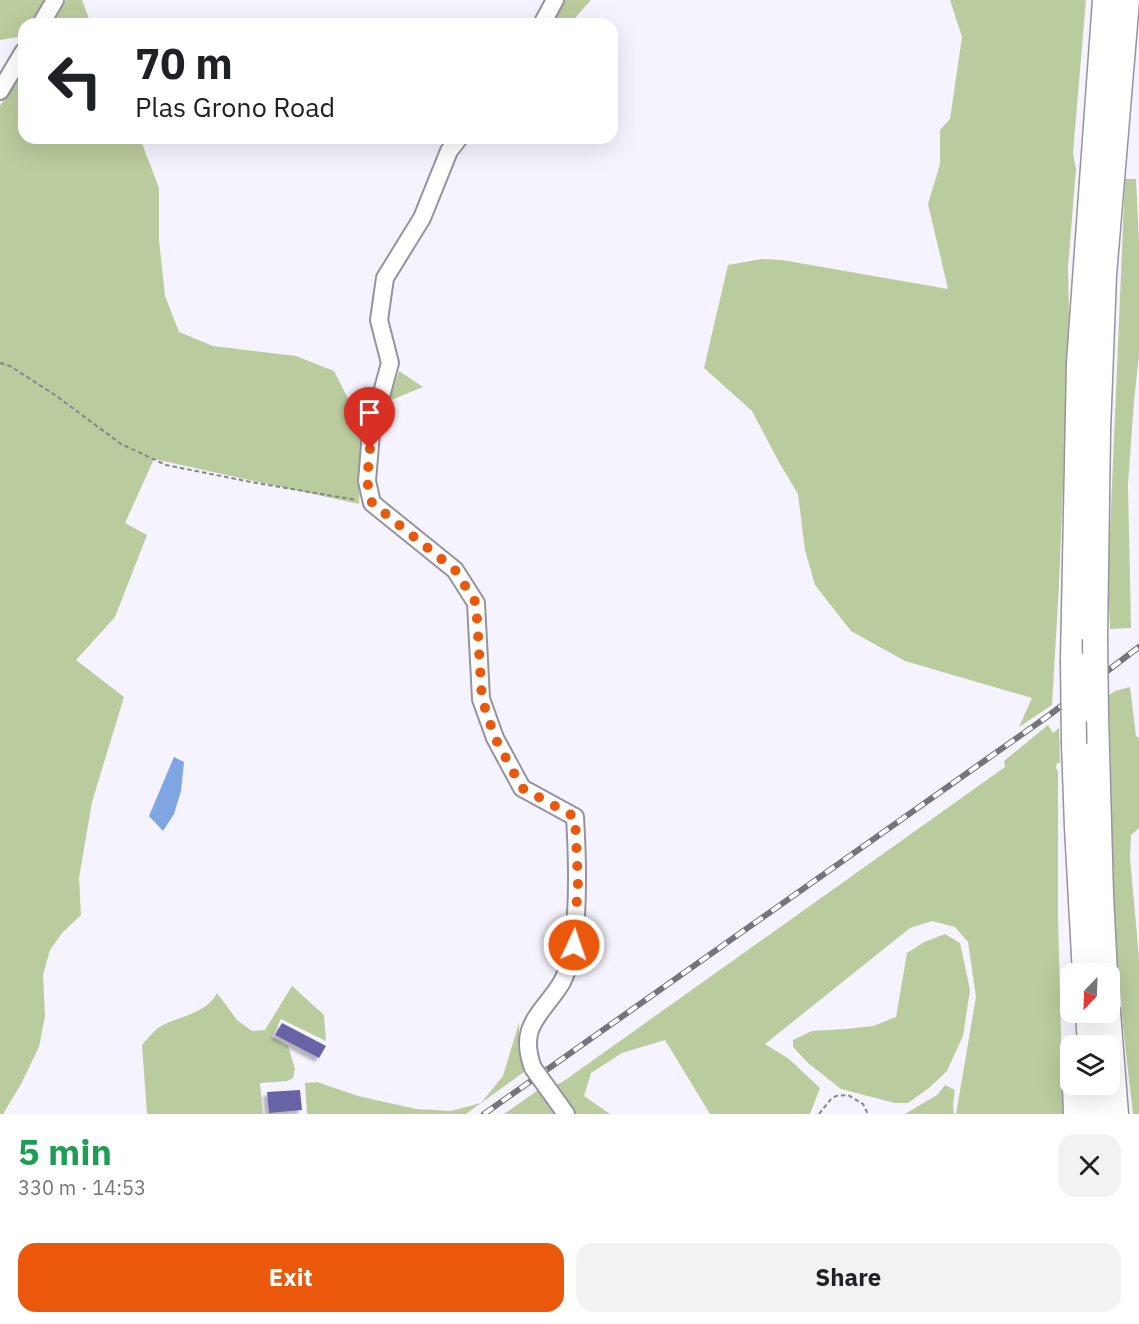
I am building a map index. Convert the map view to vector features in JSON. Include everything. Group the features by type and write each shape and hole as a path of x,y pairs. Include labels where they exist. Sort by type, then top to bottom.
{"highway":[{"path":"1084,963 1077,827 1073,661 1079,363 1105,0"},
{"path":"1105,963 1096,714 1098,432 1104,286 1127,0"},
{"path":"1073,963 1077,827"},
{"path":"1102,1023 1116,1114"},
{"path":"1103,1023 1123,1114"},
{"path":"1075,1095 1076,1114"},
{"path":"1094,1095 1095,1114"}],"street":[{"path":"44,18 55,0"},
{"path":"545,18 555,0"},
{"path":"0,91 18,61"},
{"path":"454,144 449,151 422,219 385,278 379,320 390,363 371,433 367,481 372,503 455,570 476,603 482,699 495,738 522,788 575,817 578,882 574,945 563,981 537,1015 527,1043 533,1068 566,1114"}],"path":[{"path":"0,363 10,366 55,395 121,444 166,465 372,503"},
{"path":"819,1114 831,1099 848,1095 863,1104 868,1114"}],"green space":[{"path":"0,0 46,0 35,18 18,18 18,37 0,40"},
{"path":"66,0 82,0 89,18 55,18"},
{"path":"562,0 591,0 575,18 553,18"},
{"path":"950,0 1086,0 1073,153 1076,169 1068,267 1066,412 1052,705 1019,727 1032,698 905,661 851,631 815,585 805,550 798,494 752,411 704,368 728,265 762,259 782,260 948,289 928,204 940,164 940,130 950,119 962,37"},
{"path":"18,77 18,144 142,144 159,188 159,240 165,296 179,332 213,346 296,356 334,371 363,428 359,504 154,459 125,523 147,535 115,617 76,660 124,697 92,802 79,878 81,915 62,933 50,950 43,975 45,1016 39,1047 3,1114 0,1114 0,106"},
{"path":"1125,179 1136,179 1139,242 1139,355 1128,484 1131,628 1110,629 1108,580"},
{"path":"399,371 423,387 389,401"},
{"path":"1130,687 1136,736 1139,738 1139,828 1131,835 1130,858 1139,958 1139,1114 1133,1114 1114,919 1109,695"},
{"path":"1048,725 1053,733 1059,728 1060,763 1057,763 1056,768 1058,772 1060,1095 1063,1095 1063,1114 956,1114 976,997 968,942 955,927 932,921 910,928 765,1044 789,1059 820,1088 810,1114 710,1114 665,1040 622,1053 591,1073 584,1096 610,1114 575,1114 554,1085 561,1083 1005,767 1004,761"},
{"path":"945,934 960,943 970,990 963,1036 947,1071 929,1088 908,1103 895,1103 841,1089 808,1063 793,1047 793,1040 812,1031 873,1026 896,1017 907,953 924,942"},
{"path":"292,986 324,1015 326,1041 281,1019 272,1037 288,1046 295,1069 293,1078 287,1081 260,1083 263,1114 147,1114 142,1045 154,1031 200,1010 213,1000 217,993 237,1020 252,1031 265,1030"},
{"path":"519,1023 520,1056 528,1069 466,1114 307,1114 305,1083 317,1082 358,1096 416,1109 451,1111 481,1103 503,1076"},
{"path":"945,1085 955,1090 954,1114 905,1114 937,1095"},
{"path":"541,1088 557,1114 504,1114"}],"water":[{"path":"174,757 184,762 181,791 174,814 163,831 149,816"}],"building":[{"path":"282,1023 326,1046 319,1058 275,1035"},
{"path":"300,1090 302,1110 269,1113 267,1092"}],"railway":[{"path":"484,1114 1048,716 1139,647"}],"route":[{"path":"370,449 367,481 372,503 455,570 476,603 482,699 495,738 522,788 575,817 578,882 574,945"}]}
